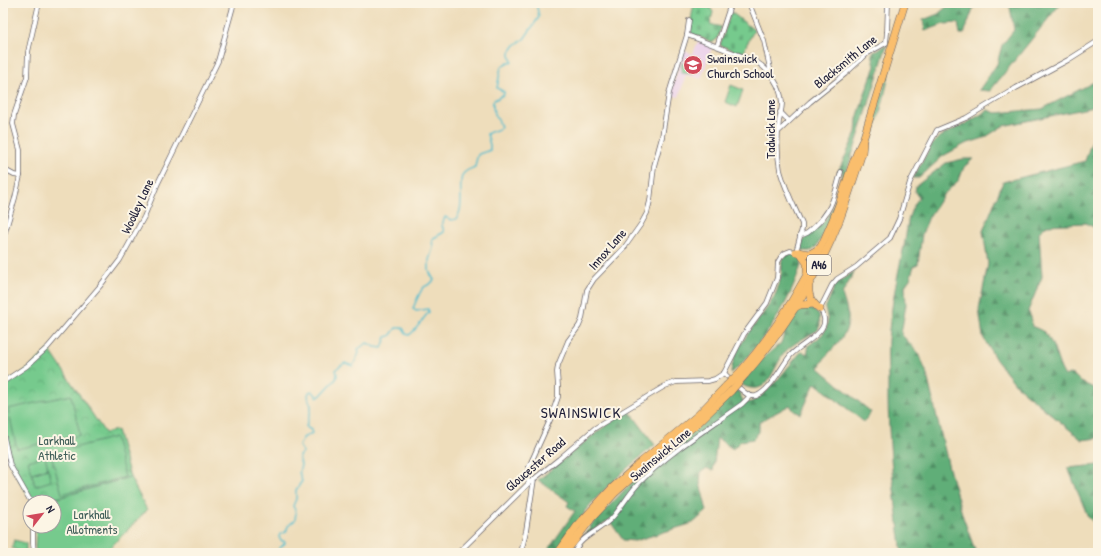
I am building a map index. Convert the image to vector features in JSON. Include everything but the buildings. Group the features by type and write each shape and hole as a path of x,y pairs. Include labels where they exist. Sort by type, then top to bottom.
{"highway":[{"name":"A46","path":"743,373 776,326 806,277 822,246 835,215 857,152 863,140 905,3"},
{"name":"A46","path":"558,553 582,521 612,488 698,415 728,388 766,350 796,307 825,253 840,218 862,153 863,140"},
{"path":"797,252 810,254 822,246"},
{"path":"797,252 807,263 806,277"},
{"path":"809,285 809,293 817,306"},
{"path":"796,307 800,305 817,306"},
{"name":"A46","path":"565,553 581,531 615,493 698,422 728,388"}],"street":[{"path":"3,239 20,176 20,150 13,124 14,115 27,77 28,52 39,3"},
{"name":"Woolley Lane","path":"3,382 27,366 48,347 100,286 124,254 144,217 158,183 218,61 234,3"},
{"path":"717,46 731,3"},
{"name":"Tadwick Lane","path":"749,3 764,41 772,76 781,98 782,105 778,133 780,169 788,193 802,224 797,252"},
{"name":"Blacksmith Lane","path":"778,133 789,121 868,53 886,43 888,3"},
{"name":"Innox Lane","path":"529,483 527,478 528,469 550,420 558,397 558,365 568,341 579,326 582,319 586,290 594,279 624,248 647,213 654,166 662,137 669,93 687,35 689,20"},
{"name":"Tadwick Lane","path":"687,35 755,61 764,66 772,76"},
{"path":"738,387 750,396 756,396 765,390 796,349 822,330 824,325 824,317 817,306 837,280 856,267 890,238 899,219 910,182 937,130 966,118 1016,88 1068,60 1098,41"},
{"path":"780,112 789,121"},
{"path":"3,169 14,175 20,176"},
{"path":"800,235 805,235 828,212 832,204 841,172"},
{"path":"729,378 724,373 744,334 767,303 777,278 778,262 785,253 790,251 797,252"},
{"name":"Gloucester Road","path":"458,553 529,483 560,459 595,428 665,386 676,382 708,382 724,373"},
{"name":"Swainswick Lane","path":"574,553 580,543 612,518 640,481 676,451 742,404 750,396"},
{"path":"3,433 10,465 26,494"},
{"path":"521,553 534,480"},
{"path":"33,534 34,553"}],"shaded area":[{"name":"Swainswick Church School","path":"698,41 712,47 701,79 686,75 679,97 670,95 684,51 693,54"}],"green space":[{"path":"694,3 707,3 713,12 710,24 721,27 717,39 713,42 691,34 691,20"},
{"path":"951,3 975,3 964,34 960,34 958,23 944,24 925,31 923,20 938,14"},
{"path":"1007,3 1061,3 990,91 979,90 997,64 1002,45 1014,30 1010,7"},
{"path":"731,12 754,30 742,54 720,45"},
{"path":"887,44 858,138 829,222 815,248 811,251 803,251 800,248 803,240 823,222 834,205 843,172 838,172 856,133 857,119 875,66 872,53"},
{"path":"682,63 694,64 694,74 681,73"},
{"path":"891,64 877,124 861,165"},
{"path":"1098,80 1098,106 1003,126 984,138 965,144 943,156 919,178 913,178 931,146 939,137 967,123 988,110 996,113 1042,109"},
{"path":"731,85 743,90 737,107 725,102"},
{"path":"1098,122 1098,229 1085,223 1047,225 1039,232 1042,277 1028,311 1031,317 1032,326 1044,332 1051,342 1065,376 1069,374 1074,375 1081,382 1098,390 1098,438 1082,440 1017,386 996,360 983,337 979,309 988,264 983,231 1003,182 1085,161"},
{"path":"963,159 973,159 964,167 959,180 943,195 929,217 922,234 918,264 914,266 910,279 905,286 906,305 901,334 917,351 926,371 950,472 963,517 976,553 902,553 890,444 888,400 889,327 908,221 919,198 915,192 916,186 946,163"},
{"path":"797,254 802,261 793,287 781,312 757,346 731,373 733,362 742,342 776,292 779,285 783,258 787,255"},
{"path":"855,271 842,294 848,316 848,324 842,338 827,355 819,368 871,412 864,422 815,383 801,414 794,411 790,405 759,422 759,432 753,439 741,441 733,449 717,438 713,471 707,468 701,472 700,483 707,511 693,523 635,541 623,540 609,520 580,540 591,528 590,526 635,479 701,425 735,390 739,392 744,403 751,402 767,391 802,351 807,354 809,345 819,338 827,326 828,322 825,309 836,283"},
{"path":"800,309 812,309 819,315 820,325 818,330 797,342 786,351 769,380 764,385 758,388 750,388 740,384 762,359 781,343 787,326"},
{"name":"Larkhall Athletic","path":"49,349 105,433 117,430 130,477 62,496 62,494 28,494 15,472 8,452 4,423 3,385 29,368"},
{"path":"71,395 80,435 17,449 8,409"},
{"path":"629,410 655,445 600,494 584,512 585,513 554,553 546,553 575,511 567,506 569,502 538,480 594,435"},
{"path":"115,437 125,477 62,494 51,454"},
{"path":"45,456 48,468 32,473 28,461"},
{"path":"1098,465 1098,527 1088,517 1068,468"},
{"path":"48,469 51,481 35,486 32,474"},
{"name":"Larkhall Allotments","path":"130,477 147,510 105,553 37,553 35,548 36,534 62,534 62,497"},
{"path":"14,540 26,543 26,552 20,552 12,548"}],"waterway":[{"path":"280,553 279,549 285,543 284,541 281,541 279,537 280,534 286,532 288,526 295,520 296,512 293,506 296,499 296,490 302,481 299,472 301,465 299,456 303,452 299,446 303,438 312,433 311,430 306,427 311,410 308,396 309,392 312,391 318,397 320,396 336,379 336,369 345,363 353,366 359,353 358,349 367,343 375,347 382,348 386,337 390,336 396,328 403,328 406,334 409,335 429,312 428,309 416,311 413,309 422,289 434,280 429,270 429,260 433,248 432,239 444,232 442,225 445,217 451,220 456,219 459,214 461,204 462,176 466,171 475,167 479,154 490,150 487,134 498,130 501,127 494,112 493,105 493,101 504,94 504,92 497,88 501,67 512,61 510,52 515,45 524,39 539,17 536,3"}],"place":[{"name":"Swainswick Church School","path":"693,65"}],"district":[{"name":"SWAINSWICK","path":"581,413"}]}
